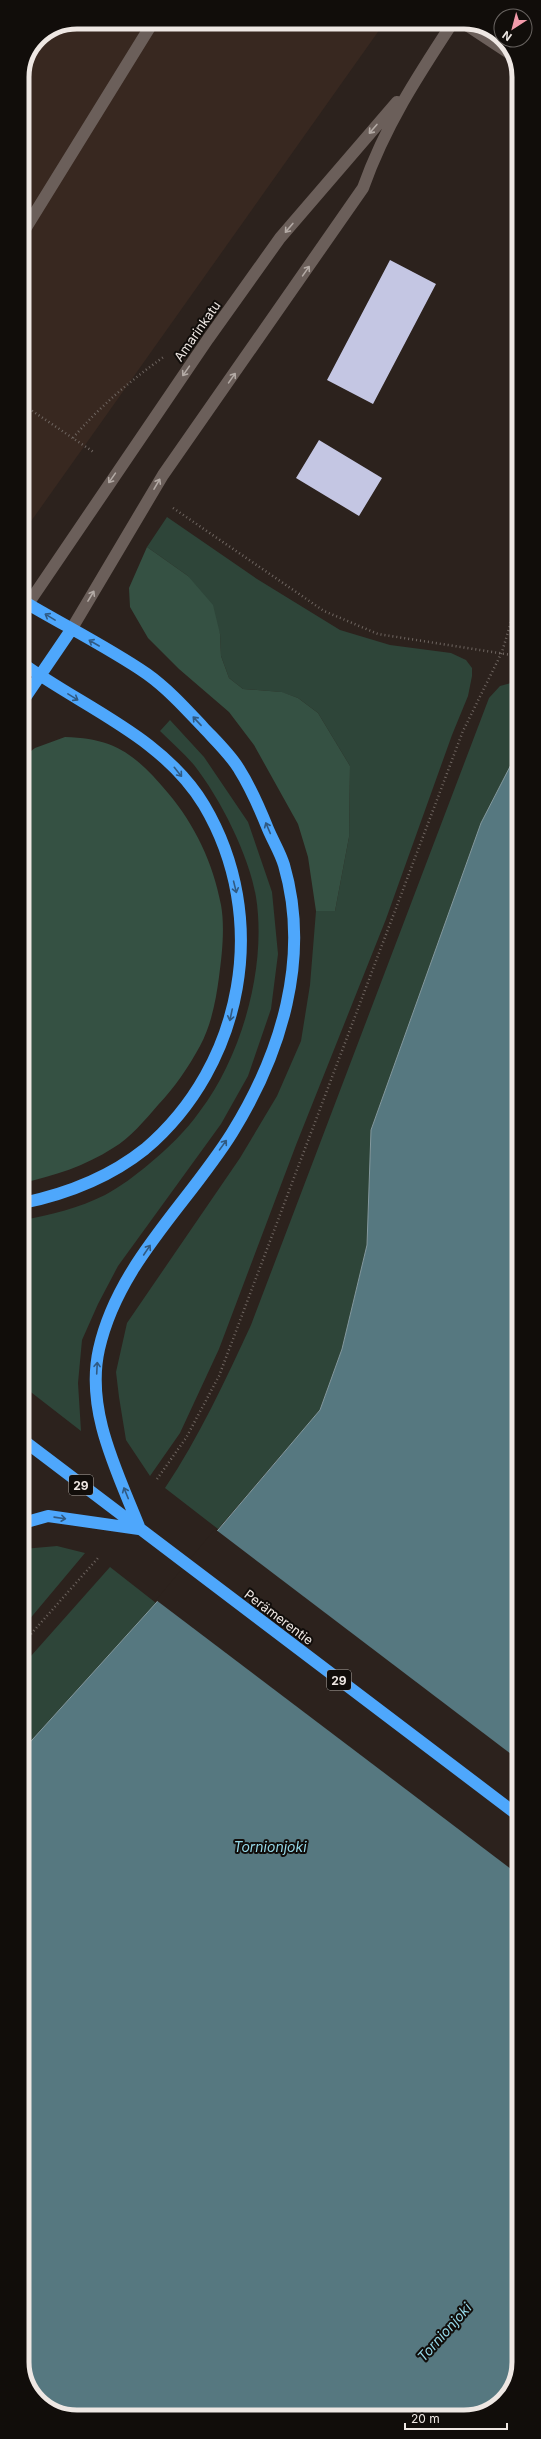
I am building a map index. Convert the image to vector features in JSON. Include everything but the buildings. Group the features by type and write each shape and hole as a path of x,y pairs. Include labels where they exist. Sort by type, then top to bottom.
{"highway":[{"path":"29,610 71,630 148,675 179,702 239,768 260,809 284,864 292,913 294,967 282,1029 258,1087 230,1135 123,1284 109,1318 98,1351 96,1389 104,1440 140,1529"},
{"path":"29,692 71,630"},
{"path":"29,668 129,730 180,773 204,804 225,849 237,898 242,940 239,977 230,1021 217,1055 178,1117 144,1149 111,1172 78,1187 29,1202"},
{"name":"Perämerentie","path":"29,1445 512,1811"},
{"path":"29,1521 48,1516 140,1529"}],"street":[{"path":"29,223 149,29"},
{"name":"Amarinkatu","path":"71,630 163,475 363,188 374,158 408,90 448,29"},
{"path":"475,31 503,49"},
{"name":"Amarinkatu","path":"29,602 199,352 276,244 408,90"}],"path":[{"path":"73,438 100,407 133,379 166,356"},
{"path":"29,409 94,453"},
{"path":"173,508 324,611 378,634 512,654"},
{"path":"157,1479 186,1438 219,1376 464,730 502,652 512,619"},
{"path":"29,1637 98,1558"}],"shaded area":[{"path":"77,29 380,29 29,524 29,77 30,68 37,50 50,37 68,30"}],"green space":[{"path":"167,517 257,579 340,630 390,645 451,653 466,660 472,668 472,676 468,696 452,735 386,919 296,1145 219,1349 180,1433 150,1476 126,1440 119,1397 116,1372 127,1323 240,1158 277,1096 301,1041 310,985 316,911 335,911 349,837 350,766 318,713 298,698 281,692 243,689 229,678 221,656 220,634 188,576 147,547"},
{"path":"147,547 188,576 213,605 220,634 221,656 229,678 243,689 282,692 298,698 318,713 350,766 349,837 335,911 316,911 308,857 298,824 254,745 229,712 179,669 148,638 130,607 129,588"},
{"path":"512,683 512,763 481,824 371,1130 367,1245 342,1349 320,1410 218,1529 165,1488 200,1429 251,1325 489,698 500,686"},
{"path":"170,720 204,757 248,822 272,892 278,954 271,1009 248,1076 221,1124 118,1266 98,1304 82,1340 78,1383 81,1431 29,1391 29,1219 75,1207 95,1200 111,1192 128,1181 149,1164 170,1146 182,1133 200,1111 215,1089 228,1064 248,1009 258,952 256,897 247,863 240,845 223,810 204,778 182,752 160,731"},
{"path":"65,737 82,738 111,745 135,759 145,768 178,805 195,831 202,845 218,889 223,922 223,941 215,1004 204,1038 181,1077 170,1091 148,1117 119,1144 91,1160 69,1170 29,1181 29,753 35,748"},
{"path":"57,1546 85,1553 29,1620 29,1548"},
{"path":"110,1567 156,1603 29,1743 29,1658"}],"water":[{"name":"Tornionjoki","path":"512,763 511,2371 506,2386 496,2398 488,2404 473,2409 464,2410 74,2410 65,2408 53,2404 45,2398 35,2386 30,2371 29,2362 29,1743 156,1603 320,1410 342,1349 367,1245 371,1130 481,823"}],"pier":[{"path":"215,1529 512,1755 512,1870 156,1600"}]}
